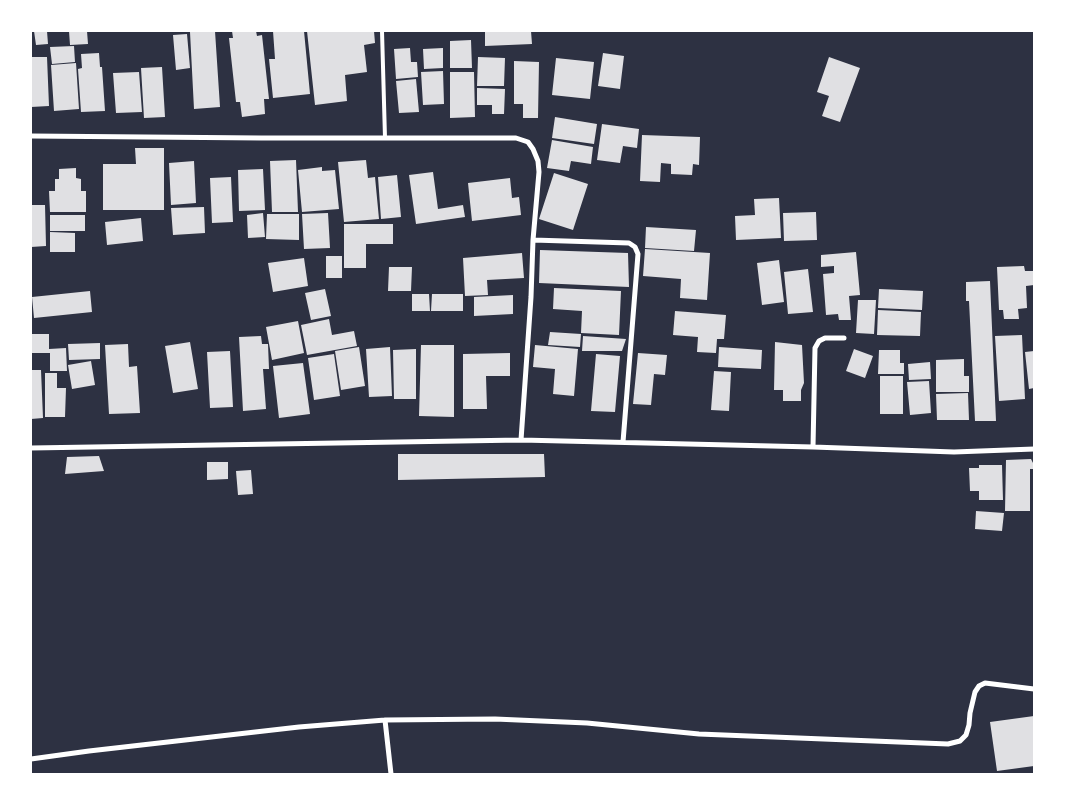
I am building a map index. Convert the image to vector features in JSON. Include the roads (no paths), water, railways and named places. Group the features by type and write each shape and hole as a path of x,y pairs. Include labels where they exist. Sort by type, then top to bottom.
{"street":[{"path":"31,136 516,138 528,142 538,160 539,172 521,440"},
{"path":"533,240 629,243 635,247 638,254 623,442"},
{"path":"813,447 816,348 819,341 824,338 844,338"},
{"path":"31,448 521,440 954,452 1034,448"},
{"path":"31,759 299,727 385,720 504,719 587,723 699,734 948,744 960,742 966,735 973,699 978,686 986,683 1034,689"},
{"path":"385,720 391,774"}],"lane":[{"path":"382,31 385,138"}]}
